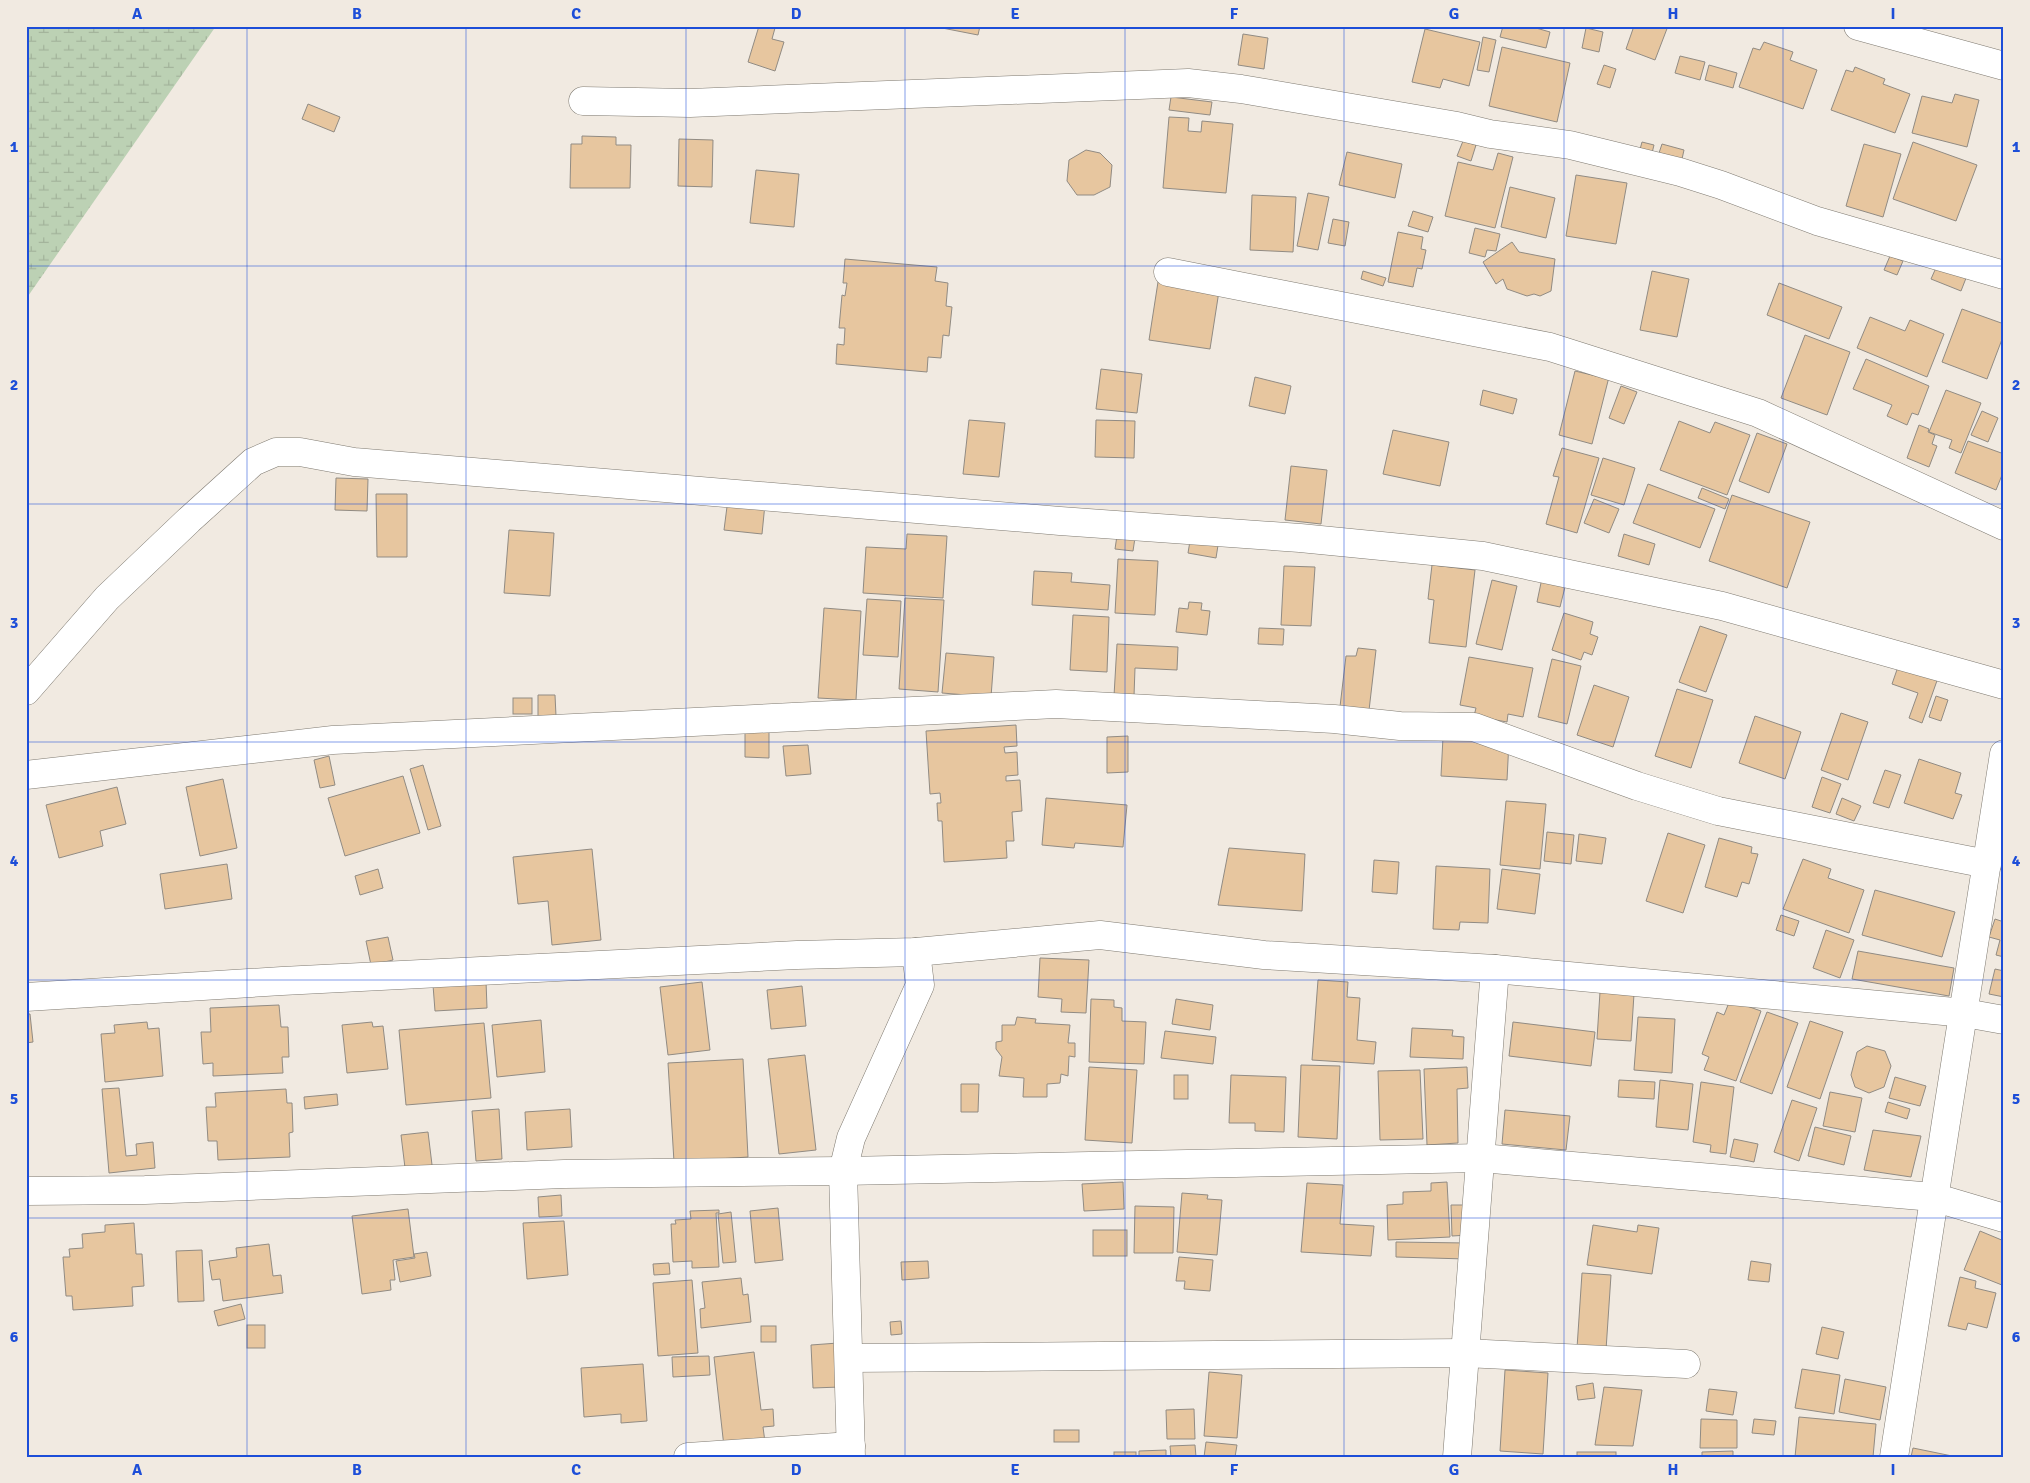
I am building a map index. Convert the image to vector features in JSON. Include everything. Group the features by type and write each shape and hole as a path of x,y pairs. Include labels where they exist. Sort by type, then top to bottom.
{"street":[{"path":"1858,26 2004,66"},
{"path":"583,101 690,103 1188,83 1240,89 1457,126 1490,134 1570,145 1680,172 1721,185 1817,221 2004,275"},
{"path":"1168,272 1550,348 1758,413 2004,526"},
{"path":"26,691 107,598 253,462 276,452 300,452 364,463 1060,521 1300,538 1483,556 1722,606 2004,685"},
{"path":"26,775 332,740 1056,704 1334,718 1400,726 1474,726 1637,786 1718,811 1987,864"},
{"path":"1894,1457 1933,1196 1964,1013 2004,754"},
{"path":"26,997 282,981 737,958 916,952 1100,935 1264,955 1495,969 1964,1013 2004,1020"},
{"path":"688,1457 851,1452 843,1171 851,1138 920,984 916,952"},
{"path":"1457,1457 1495,969"},
{"path":"26,1191 145,1190 564,1174 843,1171 1481,1158 1933,1196 2004,1218"},
{"path":"849,1358 1466,1353 1686,1364"}],"green space":[{"path":"26,26 216,26 26,299"}],"building":[{"path":"759,26 775,28 772,39 784,42 775,71 748,62"},
{"path":"932,26 980,26 978,35"},
{"path":"1503,26 1529,26 1550,32 1546,48 1500,37"},
{"path":"1634,26 1668,26 1655,60 1626,49"},
{"path":"1586,28 1603,32 1599,52 1582,48"},
{"path":"1425,29 1480,42 1469,86 1443,79 1440,88 1412,82"},
{"path":"1243,34 1268,38 1264,69 1238,65"},
{"path":"1483,37 1496,40 1489,72 1477,70"},
{"path":"1764,42 1793,52 1790,60 1817,70 1803,109 1739,87 1753,48 1760,50"},
{"path":"1502,47 1570,63 1557,122 1489,106"},
{"path":"1680,56 1705,62 1700,80 1675,73"},
{"path":"1604,65 1616,69 1610,88 1597,84"},
{"path":"1709,65 1737,73 1733,88 1705,80"},
{"path":"1855,67 1885,79 1883,84 1910,94 1895,133 1831,110 1846,70 1853,72"},
{"path":"1955,94 1979,100 1967,147 1912,133 1922,96 1952,103"},
{"path":"1171,97 1212,102 1210,115 1169,110"},
{"path":"308,104 340,117 334,132 302,119"},
{"path":"1169,117 1189,118 1188,131 1201,132 1202,121 1233,124 1226,193 1163,188"},
{"path":"582,136 616,137 616,145 631,145 630,188 570,188 571,144 582,144"},
{"path":"679,139 713,140 712,187 678,186"},
{"path":"1463,141 1476,145 1471,161 1457,156"},
{"path":"1642,142 1654,145 1651,157 1639,153"},
{"path":"1913,142 1977,165 1956,221 1893,199"},
{"path":"1662,144 1684,150 1682,159 1659,153"},
{"path":"1864,144 1901,154 1883,217 1846,206"},
{"path":"1086,150 1100,153 1112,165 1110,187 1094,195 1077,195 1067,181 1069,160"},
{"path":"1347,152 1402,164 1395,198 1339,185"},
{"path":"1498,153 1513,157 1495,228 1445,216 1458,162 1493,170"},
{"path":"756,170 799,174 794,227 750,223"},
{"path":"1576,175 1627,183 1616,244 1566,236"},
{"path":"1510,187 1555,198 1546,238 1501,227"},
{"path":"1308,193 1329,197 1318,250 1297,246"},
{"path":"1252,195 1296,197 1293,252 1250,250"},
{"path":"1413,211 1433,217 1428,232 1408,226"},
{"path":"1333,219 1349,222 1345,246 1328,243"},
{"path":"1475,228 1500,234 1496,251 1487,250 1485,257 1469,253"},
{"path":"1398,232 1423,237 1421,249 1426,250 1422,269 1417,268 1413,287 1388,282"},
{"path":"1512,242 1519,252 1555,259 1551,291 1540,296 1534,294 1527,296 1507,289 1503,279 1496,284 1483,262"},
{"path":"1890,256 1903,261 1897,275 1884,270"},
{"path":"845,259 937,267 935,281 948,283 946,306 952,307 949,336 943,335 941,358 928,357 927,372 836,364 837,344 844,345 845,328 839,328 842,295 845,296 847,283 843,283"},
{"path":"1939,261 1968,273 1961,291 1931,279"},
{"path":"1363,271 1386,278 1383,286 1361,279"},
{"path":"1652,271 1689,279 1677,337 1640,330"},
{"path":"1158,282 1219,291 1210,349 1149,340"},
{"path":"1779,283 1842,307 1829,339 1767,315"},
{"path":"1962,309 2004,324 2004,334 1987,379 1942,362"},
{"path":"1870,317 1905,331 1910,320 1944,334 1927,377 1857,348"},
{"path":"1805,335 1850,352 1827,415 1781,398"},
{"path":"1866,359 1929,386 1918,415 1912,413 1907,425 1887,416 1892,405 1853,389"},
{"path":"1101,369 1142,374 1137,413 1096,409"},
{"path":"1597,370 1610,373 1592,444 1559,435 1575,371 1596,376"},
{"path":"1255,377 1291,386 1285,414 1249,406"},
{"path":"1621,386 1637,392 1624,424 1609,418"},
{"path":"1483,390 1517,399 1513,414 1480,405"},
{"path":"1946,390 1981,403 1961,453 1949,448 1952,440 1929,432"},
{"path":"1982,411 1998,418 1988,442 1971,435"},
{"path":"969,420 1005,423 999,477 963,474"},
{"path":"1096,420 1135,421 1134,458 1095,457"},
{"path":"1679,421 1710,433 1715,422 1750,435 1727,495 1660,470"},
{"path":"1919,425 1929,429 1928,432 1935,435 1932,444 1937,446 1929,467 1907,458"},
{"path":"1393,430 1449,442 1440,486 1383,474"},
{"path":"1757,433 1787,444 1769,493 1739,481"},
{"path":"1968,441 2004,454 2004,470 1996,490 1955,473"},
{"path":"1562,448 1599,458 1577,533 1546,524 1559,477 1553,476"},
{"path":"1603,458 1635,468 1624,505 1591,495"},
{"path":"1291,466 1327,470 1321,524 1285,520"},
{"path":"336,478 368,479 367,511 335,510"},
{"path":"1648,484 1715,509 1700,548 1633,523"},
{"path":"1702,488 1729,499 1725,509 1698,498"},
{"path":"376,494 407,494 407,557 377,557"},
{"path":"1732,495 1810,522 1787,588 1709,561"},
{"path":"728,499 765,504 762,534 724,530"},
{"path":"1594,499 1619,509 1609,533 1584,523"},
{"path":"1118,529 1136,531 1133,551 1115,549"},
{"path":"509,530 554,533 550,596 504,593"},
{"path":"907,534 947,536 943,598 863,593 866,547 906,549"},
{"path":"1624,534 1655,544 1649,565 1618,556"},
{"path":"1191,535 1219,539 1216,558 1188,553"},
{"path":"1118,559 1158,561 1155,615 1115,613"},
{"path":"1432,565 1475,570 1466,647 1429,643 1434,600 1428,599"},
{"path":"1284,566 1315,567 1311,626 1281,625"},
{"path":"1034,571 1072,573 1071,582 1110,585 1108,610 1032,605"},
{"path":"1542,578 1566,583 1560,607 1537,602"},
{"path":"1492,580 1517,586 1502,650 1476,644"},
{"path":"905,598 944,600 938,692 899,689"},
{"path":"867,599 901,601 898,657 863,655"},
{"path":"1189,602 1202,603 1201,610 1210,611 1207,635 1176,632 1179,608 1188,609"},
{"path":"824,608 861,611 856,700 818,698"},
{"path":"1564,613 1593,622 1590,634 1598,637 1592,655 1584,652 1581,660 1552,650"},
{"path":"1073,615 1109,617 1107,672 1070,670"},
{"path":"1700,626 1727,635 1706,692 1679,682"},
{"path":"1259,628 1284,629 1283,645 1258,644"},
{"path":"1117,644 1178,647 1177,670 1135,668 1134,696 1114,696"},
{"path":"1358,648 1376,650 1368,719 1339,715 1346,656 1356,656"},
{"path":"946,653 994,657 991,697 942,693"},
{"path":"1469,657 1533,668 1523,717 1508,714 1507,722 1474,716 1476,708 1460,705"},
{"path":"1552,659 1581,666 1567,724 1538,717"},
{"path":"1900,661 1939,675 1922,723 1909,718 1918,693 1892,684"},
{"path":"1594,685 1629,697 1613,747 1577,735"},
{"path":"1677,689 1713,700 1691,768 1655,756"},
{"path":"538,695 555,695 556,716 538,716"},
{"path":"1936,696 1948,700 1941,721 1929,717"},
{"path":"513,698 532,698 532,714 513,714"},
{"path":"1841,713 1868,722 1848,780 1821,770"},
{"path":"1755,716 1801,732 1785,779 1739,763"},
{"path":"1016,725 1017,746 1004,747 1005,753 1017,752 1018,775 1006,776 1006,781 1020,780 1022,811 1012,812 1014,841 1006,841 1007,858 944,862 942,821 938,821 937,803 941,803 940,793 930,794 926,731"},
{"path":"745,731 769,731 769,758 745,757"},
{"path":"1128,736 1128,772 1107,773 1107,737"},
{"path":"1443,737 1509,741 1507,780 1441,776"},
{"path":"808,745 811,774 786,776 783,746"},
{"path":"329,756 335,785 320,788 314,760"},
{"path":"1919,759 1961,773 1955,793 1962,795 1953,819 1904,803"},
{"path":"423,765 441,826 428,830 410,769"},
{"path":"1885,770 1901,775 1889,808 1873,803"},
{"path":"403,776 420,833 345,856 328,798"},
{"path":"1822,777 1841,784 1830,813 1812,807"},
{"path":"223,779 237,848 200,856 186,787"},
{"path":"117,787 126,824 100,831 103,846 59,858 46,805"},
{"path":"1046,798 1127,805 1123,847 1075,843 1074,848 1042,845"},
{"path":"1842,798 1861,806 1854,821 1836,814"},
{"path":"1506,801 1546,804 1540,869 1500,865"},
{"path":"1547,832 1574,835 1571,864 1544,861"},
{"path":"1668,833 1705,845 1683,913 1646,901"},
{"path":"1579,834 1606,838 1602,864 1576,861"},
{"path":"1719,838 1752,847 1751,853 1758,854 1749,884 1742,882 1737,897 1705,887"},
{"path":"1229,848 1305,854 1302,911 1218,905"},
{"path":"592,849 601,940 552,945 548,901 518,904 513,857"},
{"path":"1803,859 1831,869 1828,878 1864,890 1849,933 1783,909"},
{"path":"1374,860 1399,862 1397,894 1372,892"},
{"path":"227,864 232,899 165,909 160,874"},
{"path":"1436,866 1490,869 1488,923 1460,922 1459,930 1433,929"},
{"path":"378,869 383,888 360,895 355,876"},
{"path":"1502,869 1540,874 1535,914 1497,909"},
{"path":"1875,890 1955,912 1942,957 1862,935"},
{"path":"1781,915 1799,921 1794,936 1776,930"},
{"path":"1995,919 2004,922 2004,957 1996,955 2000,940 1989,937"},
{"path":"1826,930 1854,940 1840,978 1813,968"},
{"path":"388,937 393,960 371,965 366,941"},
{"path":"1858,951 1954,968 1949,996 1852,979"},
{"path":"1040,958 1089,960 1086,1013 1061,1012 1062,999 1038,997"},
{"path":"1995,969 2004,971 2004,997 1989,994"},
{"path":"1318,980 1348,982 1347,997 1360,998 1357,1040 1376,1042 1374,1064 1312,1060"},
{"path":"486,981 487,1008 435,1011 433,985"},
{"path":"702,982 710,1050 668,1055 660,987"},
{"path":"802,986 806,1026 771,1029 767,990"},
{"path":"1600,992 1634,994 1631,1041 1597,1039"},
{"path":"1091,999 1114,1000 1114,1007 1122,1008 1122,1021 1146,1022 1144,1064 1089,1062"},
{"path":"1176,999 1213,1005 1210,1030 1172,1024"},
{"path":"1730,1000 1761,1011 1736,1081 1704,1070 1709,1057 1702,1054 1717,1012 1724,1015"},
{"path":"279,1005 281,1027 288,1027 289,1057 282,1057 283,1073 213,1076 213,1063 203,1064 201,1032 211,1032 210,1008"},
{"path":"1767,1012 1798,1023 1772,1094 1740,1082"},
{"path":"26,1014 30,1014 33,1042 26,1043"},
{"path":"1017,1017 1036,1019 1035,1023 1070,1025 1068,1043 1075,1043 1075,1057 1069,1056 1068,1076 1061,1074 1060,1083 1047,1084 1047,1097 1023,1097 1024,1078 999,1076 1002,1057 996,1049 996,1042 1002,1041 1002,1025 1015,1025"},
{"path":"1638,1017 1675,1019 1672,1073 1634,1070"},
{"path":"541,1020 545,1072 497,1077 492,1025"},
{"path":"1810,1021 1843,1032 1820,1099 1787,1087"},
{"path":"147,1022 148,1029 159,1028 163,1076 105,1082 101,1034 115,1033 114,1025"},
{"path":"372,1022 373,1027 383,1026 388,1069 347,1073 342,1025"},
{"path":"1513,1022 1595,1032 1591,1066 1509,1056"},
{"path":"484,1023 491,1098 406,1105 399,1030"},
{"path":"1412,1028 1453,1030 1452,1036 1464,1037 1463,1059 1410,1057"},
{"path":"1165,1031 1216,1037 1213,1064 1161,1058"},
{"path":"1867,1046 1885,1051 1891,1066 1884,1087 1869,1093 1855,1087 1851,1075 1857,1052"},
{"path":"805,1055 816,1150 779,1154 768,1059"},
{"path":"743,1059 748,1157 674,1162 668,1063"},
{"path":"1301,1065 1340,1066 1337,1139 1298,1137"},
{"path":"1089,1067 1137,1070 1132,1143 1085,1140"},
{"path":"1467,1067 1468,1088 1457,1089 1458,1143 1427,1145 1424,1069"},
{"path":"1420,1070 1423,1139 1380,1140 1378,1071"},
{"path":"1174,1075 1188,1075 1188,1099 1174,1099"},
{"path":"1231,1075 1286,1077 1284,1132 1255,1131 1255,1123 1229,1123"},
{"path":"1895,1077 1926,1086 1920,1106 1889,1098"},
{"path":"1619,1080 1655,1082 1654,1099 1618,1097"},
{"path":"1660,1080 1693,1084 1688,1130 1656,1127"},
{"path":"1701,1082 1734,1087 1726,1154 1710,1152 1711,1145 1693,1142"},
{"path":"961,1084 979,1084 978,1112 961,1112"},
{"path":"119,1088 126,1156 137,1155 136,1144 153,1142 155,1168 109,1173 102,1089"},
{"path":"286,1089 287,1103 292,1103 293,1132 289,1133 290,1157 218,1160 217,1141 208,1141 206,1107 216,1107 215,1093"},
{"path":"1830,1092 1862,1098 1855,1132 1823,1126"},
{"path":"337,1094 338,1105 305,1109 304,1097"},
{"path":"1792,1100 1817,1108 1799,1161 1774,1152"},
{"path":"1888,1102 1910,1109 1907,1119 1885,1112"},
{"path":"499,1109 502,1159 476,1161 472,1111"},
{"path":"570,1109 572,1147 527,1150 525,1112"},
{"path":"1505,1110 1570,1116 1566,1150 1502,1144"},
{"path":"1815,1127 1851,1136 1844,1165 1808,1156"},
{"path":"1873,1130 1921,1136 1911,1177 1864,1170"},
{"path":"428,1132 433,1173 406,1176 401,1135"},
{"path":"1734,1139 1758,1144 1754,1162 1730,1157"},
{"path":"1123,1182 1124,1209 1084,1211 1082,1184"},
{"path":"1447,1182 1450,1237 1388,1240 1387,1205 1403,1204 1403,1192 1431,1191 1431,1183"},
{"path":"1307,1183 1343,1185 1340,1224 1374,1226 1371,1256 1301,1252"},
{"path":"1182,1193 1208,1195 1207,1199 1222,1200 1217,1255 1177,1252"},
{"path":"561,1195 562,1216 539,1217 538,1197"},
{"path":"1451,1205 1468,1205 1469,1235 1452,1236"},
{"path":"1135,1206 1174,1207 1173,1253 1134,1253"},
{"path":"778,1208 783,1260 755,1263 750,1211"},
{"path":"408,1209 414,1257 393,1260 395,1280 390,1280 391,1290 362,1294 352,1216"},
{"path":"719,1210 719,1213 716,1213 719,1267 692,1268 692,1261 673,1262 671,1224 676,1224 675,1220 691,1219 690,1211"},
{"path":"731,1212 736,1262 723,1263 718,1214"},
{"path":"564,1221 568,1275 527,1279 523,1223"},
{"path":"134,1223 136,1254 142,1254 144,1286 132,1287 133,1306 73,1310 72,1296 66,1296 63,1257 70,1257 69,1249 83,1248 82,1234 105,1232 105,1225"},
{"path":"1593,1225 1637,1232 1638,1225 1659,1228 1652,1274 1587,1265"},
{"path":"1093,1230 1127,1230 1127,1256 1093,1256"},
{"path":"1980,1231 2004,1241 2004,1280 2002,1285 1964,1270"},
{"path":"1396,1242 1467,1243 1466,1259 1396,1257"},
{"path":"269,1244 273,1276 281,1275 283,1293 223,1301 220,1279 212,1280 209,1261 237,1257 236,1248"},
{"path":"202,1250 204,1301 178,1302 176,1251"},
{"path":"427,1252 431,1276 400,1282 396,1261 415,1258 414,1254"},
{"path":"1179,1257 1213,1260 1210,1291 1184,1289 1185,1281 1176,1281"},
{"path":"928,1261 929,1278 902,1280 901,1262"},
{"path":"1751,1261 1771,1264 1769,1282 1748,1280"},
{"path":"669,1263 670,1274 654,1275 653,1264"},
{"path":"1582,1273 1611,1275 1606,1350 1577,1348"},
{"path":"1960,1277 1976,1281 1975,1288 1996,1293 1987,1328 1968,1323 1966,1330 1948,1326"},
{"path":"741,1278 743,1295 748,1294 751,1322 701,1328 700,1309 705,1308 702,1282"},
{"path":"692,1280 698,1353 658,1356 653,1283"},
{"path":"241,1304 245,1319 218,1326 214,1311"},
{"path":"901,1321 902,1334 891,1335 890,1322"},
{"path":"247,1325 265,1325 265,1348 247,1348"},
{"path":"761,1326 776,1326 776,1342 761,1342"},
{"path":"1822,1327 1844,1332 1838,1359 1816,1354"},
{"path":"838,1343 840,1387 813,1388 811,1345"},
{"path":"754,1352 761,1410 773,1409 774,1426 763,1427 765,1442 724,1447 714,1357"},
{"path":"709,1356 710,1375 673,1377 672,1357"},
{"path":"643,1364 647,1421 621,1423 621,1414 584,1417 581,1368"},
{"path":"1802,1369 1840,1375 1834,1414 1795,1408"},
{"path":"1505,1370 1548,1373 1543,1454 1500,1451"},
{"path":"1209,1372 1242,1375 1237,1438 1204,1436"},
{"path":"1845,1379 1886,1387 1880,1420 1839,1412"},
{"path":"1593,1383 1595,1398 1578,1400 1576,1386"},
{"path":"1604,1387 1642,1390 1633,1446 1595,1445"},
{"path":"1709,1389 1737,1392 1733,1415 1706,1411"},
{"path":"1194,1409 1195,1439 1167,1439 1166,1410"},
{"path":"1799,1417 1876,1424 1873,1457 1795,1457"},
{"path":"1701,1419 1737,1420 1737,1448 1700,1448"},
{"path":"1754,1419 1776,1421 1774,1435 1752,1433"},
{"path":"1054,1430 1079,1430 1079,1442 1054,1442"},
{"path":"1206,1442 1237,1445 1235,1457 1204,1457"},
{"path":"1195,1445 1196,1457 1171,1457 1170,1446"},
{"path":"1913,1448 1957,1457 1911,1457"},
{"path":"1166,1450 1166,1457 1139,1457 1139,1451"},
{"path":"1733,1451 1733,1457 1702,1457 1702,1452"},
{"path":"1114,1452 1136,1452 1136,1457 1114,1457"},
{"path":"1577,1452 1616,1452 1616,1457 1577,1457"}]}
